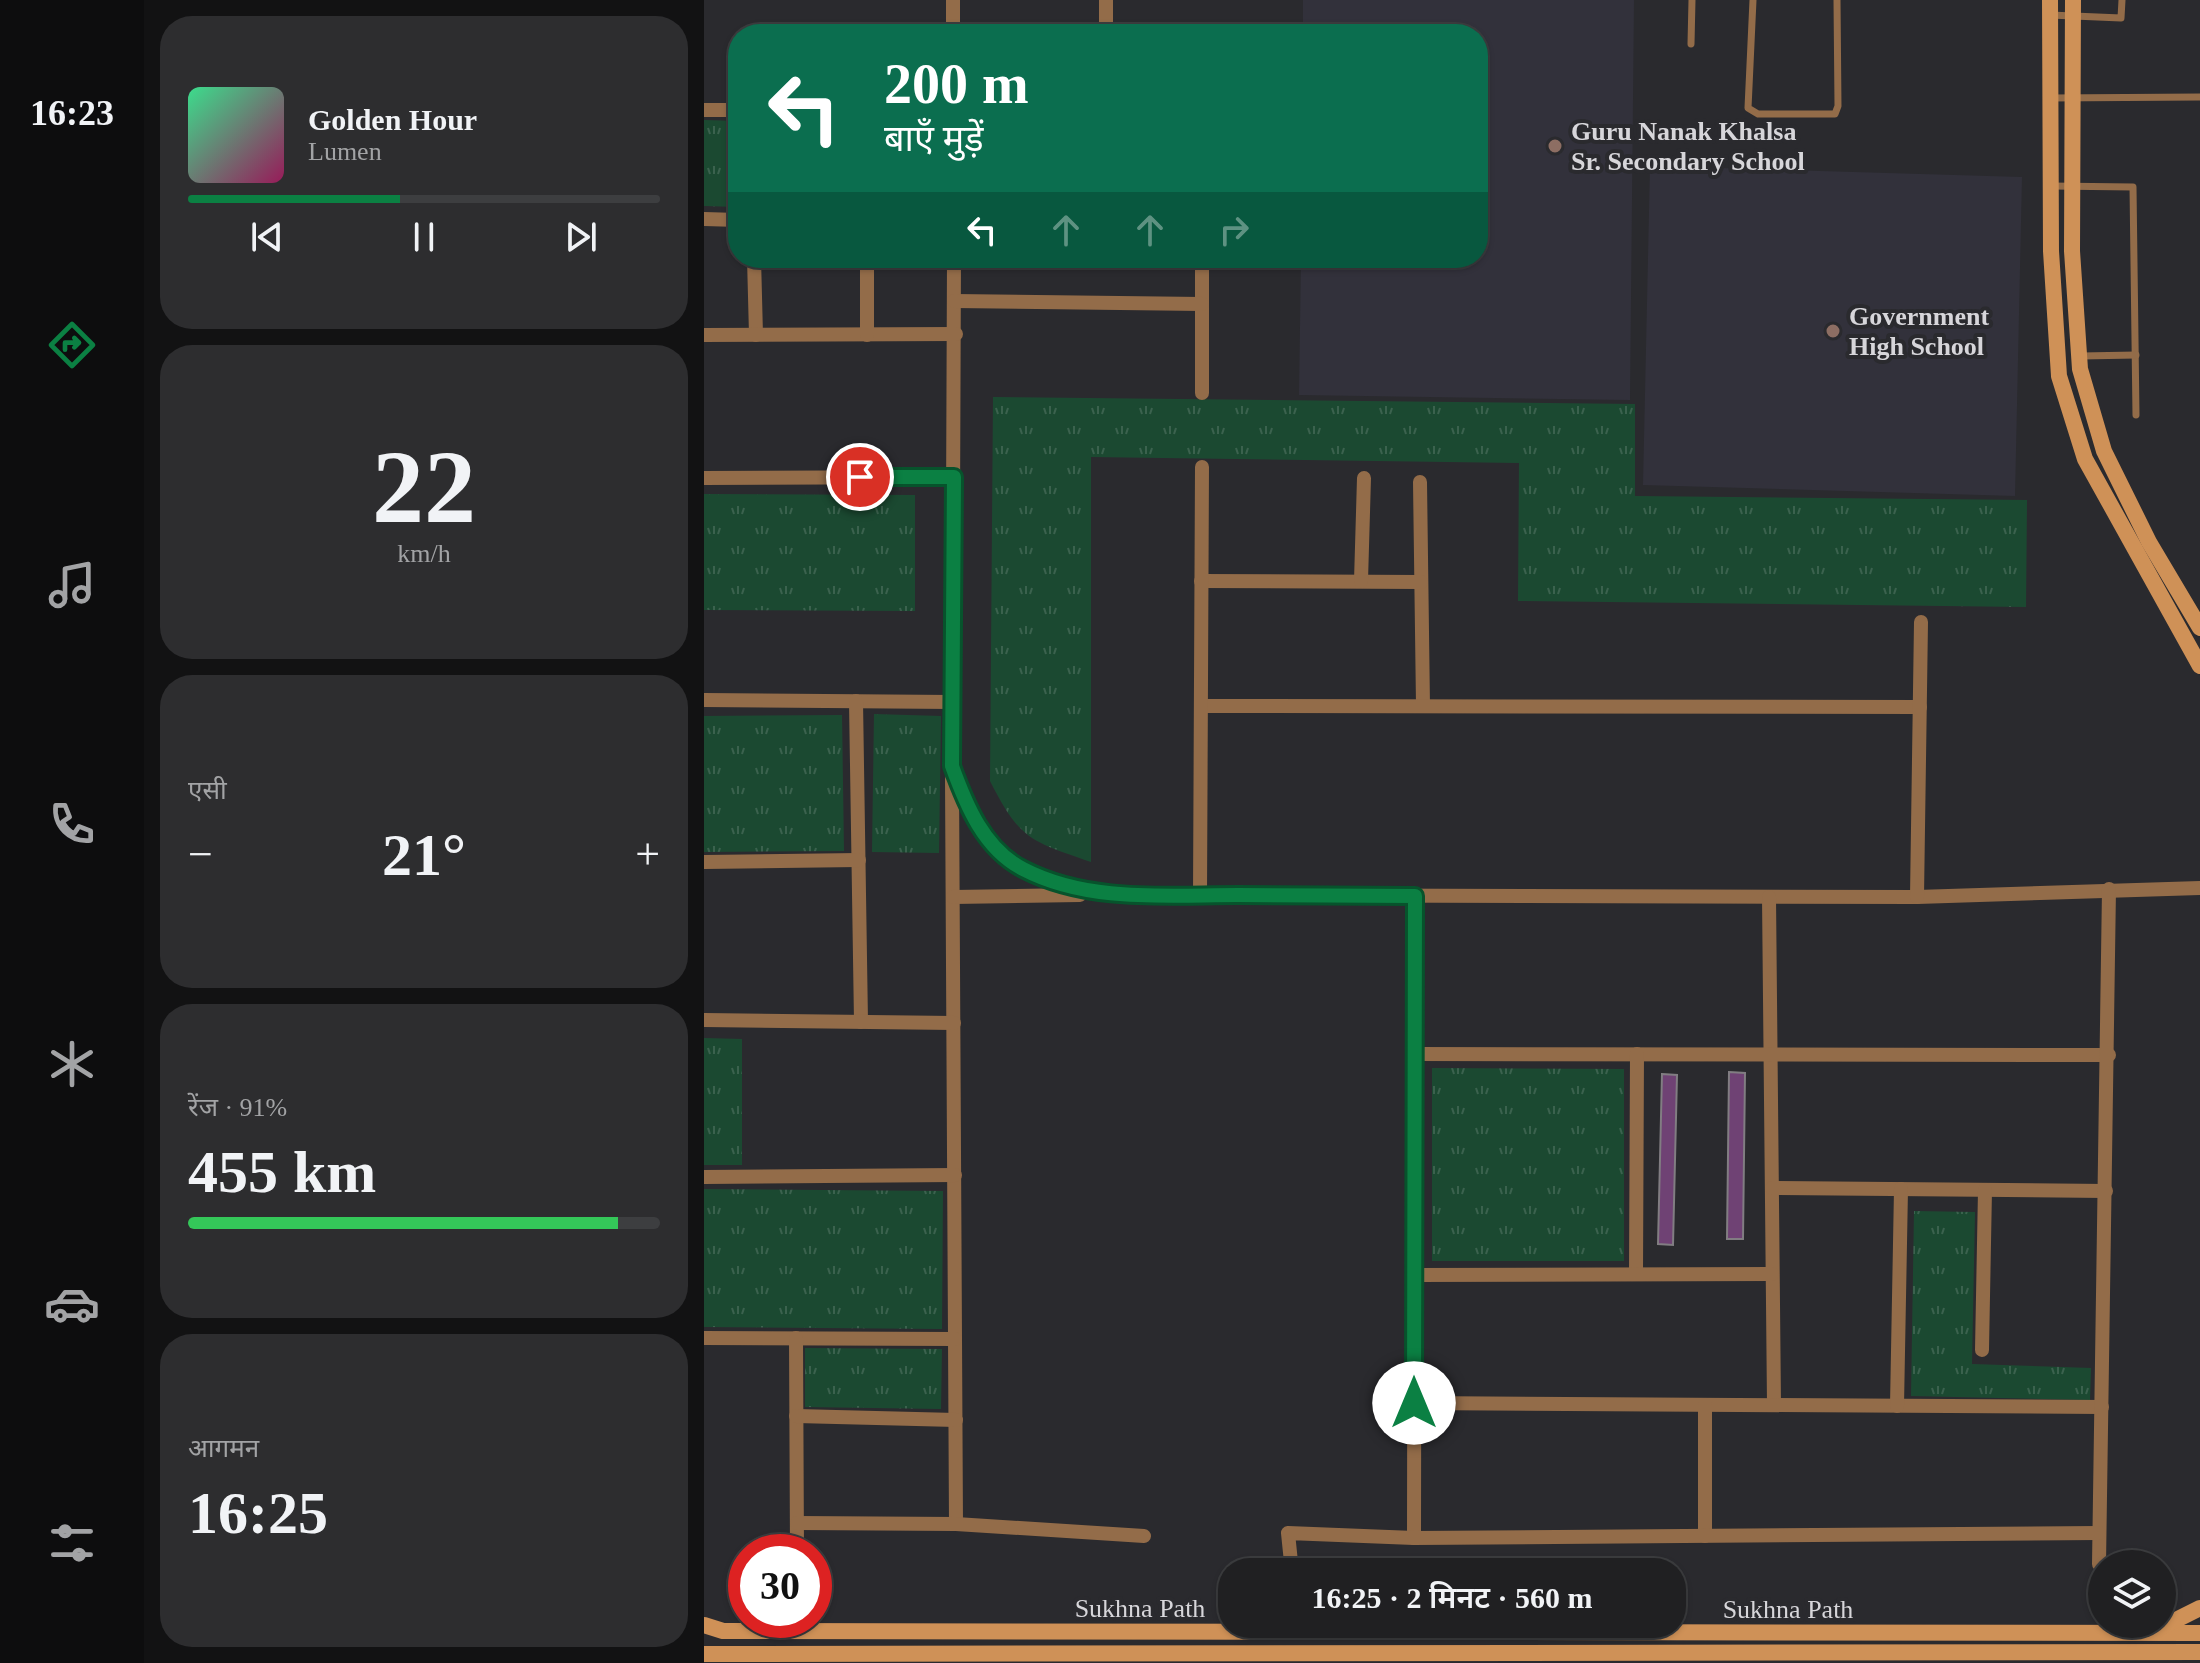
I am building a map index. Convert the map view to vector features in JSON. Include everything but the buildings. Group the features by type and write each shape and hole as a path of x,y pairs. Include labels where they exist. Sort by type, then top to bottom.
{"main road":[{"path":"2050,8 2051,251 2059,376 2085,459 2200,666"},
{"path":"2073,8 2072,186 2079,356 2104,451 2149,542 2200,628"},
{"path":"2176,1620 2200,1608"},
{"name":"Sukhna Path","path":"704,1625 723,1631 1218,1628"},
{"name":"Sukhna Path","path":"1686,1631 2088,1634"},
{"name":"Sukhna Path","path":"2176,1633 2200,1633"},
{"path":"2145,1652 2171,1663"},
{"name":"Sukhna Path","path":"704,1654 2200,1652"}],"street":[{"path":"953,0 953,24"},
{"path":"1106,0 1106,24"},
{"path":"704,110 728,110"},
{"path":"704,219 728,220"},
{"path":"754,268 756,335"},
{"path":"867,268 867,335"},
{"path":"954,268 952,766 956,1524"},
{"path":"1202,268 1202,393"},
{"path":"954,301 1202,304"},
{"path":"704,335 956,334"},
{"path":"1200,895 1202,467"},
{"path":"704,478 954,477"},
{"path":"1361,581 1364,478"},
{"path":"1420,482 1423,706"},
{"path":"1201,581 1421,582"},
{"path":"1917,897 1921,622"},
{"path":"704,700 953,702"},
{"path":"856,701 861,1022"},
{"path":"1201,706 1920,707"},
{"path":"952,766 966,803 987,838 1020,868 1066,887 1128,895"},
{"path":"704,862 859,860"},
{"path":"953,897 1917,897 2200,888"},
{"path":"2099,1550 2109,1055 2109,889"},
{"path":"1414,1538 1415,896"},
{"path":"1769,897 1774,1405"},
{"path":"704,1020 954,1023"},
{"path":"1414,1054 2109,1055"},
{"path":"1636,1274 1637,1054"},
{"path":"704,1177 955,1175"},
{"path":"1772,1188 2106,1191"},
{"path":"1897,1406 1901,1189"},
{"path":"1982,1350 1985,1190"},
{"path":"1415,1275 1772,1274"},
{"path":"704,1338 955,1339"},
{"path":"796,1338 797,1534"},
{"path":"1414,1403 2102,1407"},
{"path":"1705,1405 1705,1536"},
{"path":"796,1416 956,1420"},
{"path":"797,1523 956,1524 1144,1536"},
{"path":"1291,1558 1288,1533 1414,1538 2099,1533"}],"lane":[{"path":"1691,44 1692,0"},
{"path":"1753,0 1748,108 1758,114 1835,114 1838,106 1837,0"},
{"path":"2050,8 2073,8 2121,18 2122,0"},
{"path":"2050,98 2200,97"},
{"path":"2051,186 2133,187 2136,415"},
{"path":"2079,356 2136,355"}],"shaded area":[{"name":"Guru Nanak Khalsa Sr. Secondary School","path":"1303,0 1634,0 1630,400 1299,395 1301,268 1488,268 1488,24 1303,24"},
{"name":"Government High School","path":"1650,166 2022,177 2015,496 1643,485"}],"green space":[{"path":"704,120 728,121 728,207 704,206"},
{"path":"993,397 1635,404 1635,496 2027,500 2026,607 1518,601 1519,463 1091,457 1091,862 1029,836 1010,816 990,781"},
{"path":"704,494 915,495 915,611 704,610"},
{"path":"874,714 941,716 939,853 872,852"},
{"path":"842,715 844,851 704,852 704,716"},
{"path":"704,1038 742,1039 742,1165 704,1165"},
{"path":"1432,1068 1624,1069 1624,1261 1432,1261"},
{"path":"704,1189 943,1191 942,1329 704,1327"},
{"path":"1914,1211 1975,1212 1972,1364 2091,1368 2090,1400 1911,1396"},
{"path":"805,1348 942,1349 941,1409 805,1407"}],"place":[{"name":"Guru Nanak Khalsa Sr. Secondary School","path":"1555,146"},
{"name":"Government High School","path":"1833,331"}],"route":[{"path":"860,477 954,477 952,766 966,803 987,838 1020,868 1066,887 1128,895 1415,896 1414,1403"}]}
